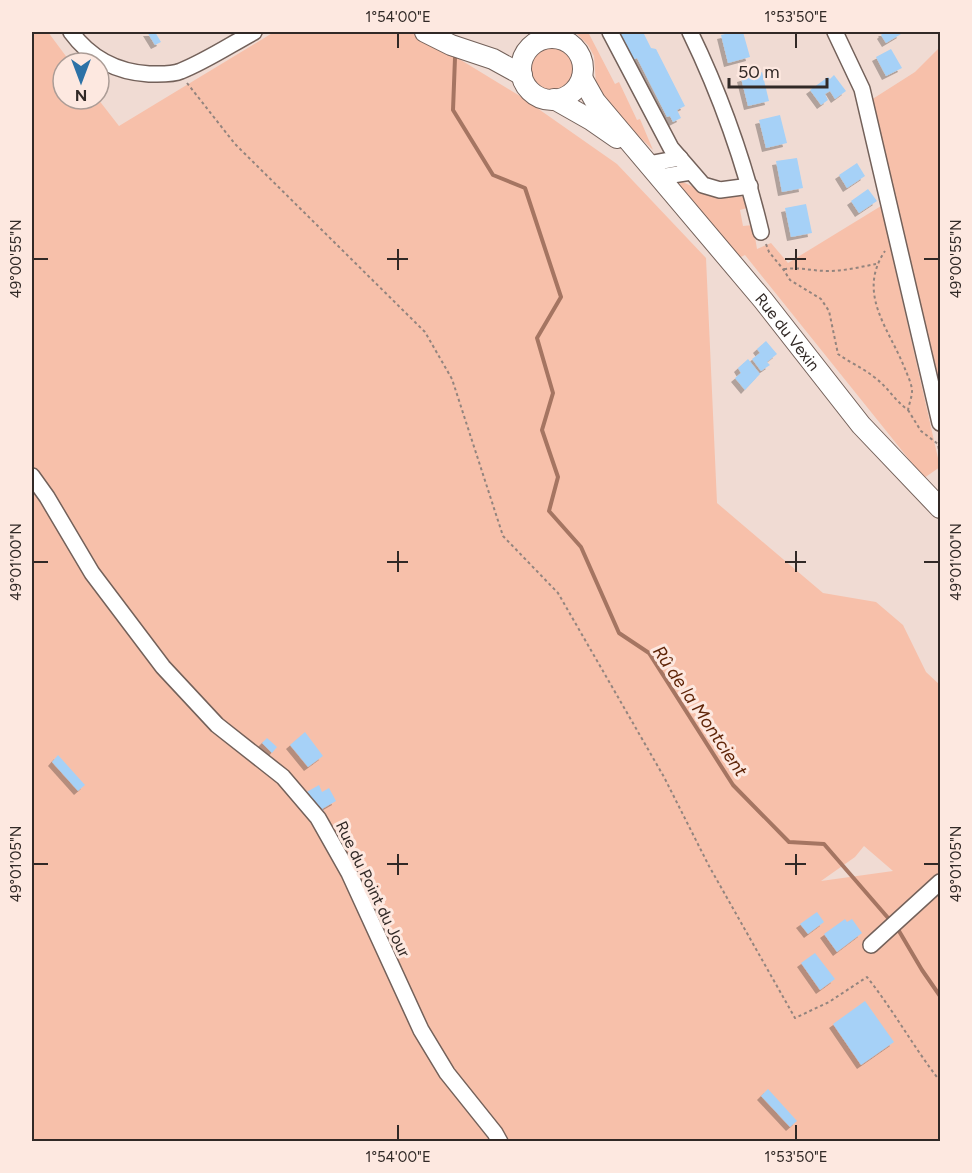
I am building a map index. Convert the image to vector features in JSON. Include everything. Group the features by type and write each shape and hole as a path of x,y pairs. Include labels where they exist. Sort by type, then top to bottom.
{"main road":[{"path":"425,32 451,45 493,59 522,75"},
{"path":"453,32 501,50 536,41 550,38 566,38 580,55 583,70 582,78 571,93 563,98 545,99 530,90 522,75 521,67 536,41"},
{"path":"582,78 595,101 649,165"},
{"path":"554,99 591,120 649,165"},
{"name":"Rue du Vexin","path":"649,165 763,300 861,425 937,498"}],"street":[{"path":"71,32 81,45 112,67 144,74 179,72 254,32"},
{"path":"610,32 671,148 703,185 720,190 750,186"},
{"path":"690,32 715,84 750,186 761,232"},
{"path":"835,32 862,89 940,423"},
{"path":"649,165 680,158"},
{"path":"649,165 692,171"},
{"name":"Rue du Point du Jour","path":"32,476 92,573 163,667 217,725 283,777 318,818 348,873 421,1030 447,1073 500,1142"},
{"path":"871,945 940,882"}],"path":[{"path":"179,72 235,144 425,332 452,379 503,536 558,593 664,777 709,866 795,1018 829,1002 867,977 940,1081"},
{"path":"761,232 769,252 790,280 821,299 829,311 838,354 873,376 890,390 894,400 908,410 921,431 938,444 940,457"},
{"path":"783,269 800,267 842,271 876,264 874,281 876,303 882,325 891,339 912,389 908,410"}],"shaded area":[{"path":"32,32 48,32 62,51 51,51 51,111 107,111 119,126 274,32 415,32 520,96 617,164 706,258 717,503 823,593 876,602 903,625 926,672 940,685 940,1141 32,1141","holes":["864,846 893,871 821,881 855,857"]},
{"path":"575,32 588,32 615,84 619,82 637,120 640,119 653,150 603,101 596,84 594,56 588,45"},
{"path":"553,47 569,54 576,70 569,86 553,93 537,86 530,70 537,54"},
{"path":"940,47 940,404 871,100 915,72"},
{"path":"676,179 698,189 743,197 750,207 740,210 743,226 753,225 757,249 771,243 788,263 881,206 940,467 924,478 745,255 737,259 673,180"}],"building":[{"path":"147,32 155,32 161,42 155,45"},
{"path":"619,32 643,32 651,48 656,49 685,106 677,110 681,118 673,122 670,116 667,117 637,58 633,60"},
{"path":"743,32 750,57 728,63 721,35"},
{"path":"882,32 901,34 886,43 881,35"},
{"path":"891,49 902,68 886,76 876,57"},
{"path":"762,72 769,101 748,106 741,78"},
{"path":"834,75 846,91 835,99 830,91 825,94 828,100 821,105 810,90"},
{"path":"780,115 787,143 766,148 759,120"},
{"path":"797,158 803,188 782,192 776,161"},
{"path":"857,163 865,176 847,188 839,175"},
{"path":"868,189 877,201 859,213 851,201"},
{"path":"806,204 812,233 791,237 785,208"},
{"path":"766,341 777,354 767,362 770,365 761,371 752,359 760,353 757,349"},
{"path":"748,359 760,374 745,390 735,378 741,373 738,368"},
{"path":"305,732 323,756 308,767 290,745"},
{"path":"267,738 277,747 272,753 262,743"},
{"path":"58,755 85,785 78,791 52,762"},
{"path":"319,785 322,792 329,788 336,801 318,814 305,793"},
{"path":"817,912 824,922 808,934 800,924"},
{"path":"845,919 847,922 852,919 862,933 837,952 824,934"},
{"path":"815,953 835,979 820,990 801,963"},
{"path":"865,1001 894,1042 861,1065 833,1024"},
{"path":"768,1089 797,1121 790,1127 761,1096"}],"waterway":[{"name":"Rû de la Montcient","path":"455,58 453,110 493,175 525,188 561,297 537,338 553,393 542,430 558,477 549,511 581,547 619,633 649,653 733,785 789,842 824,844 889,919"},
{"name":"Rû de la Montcient","path":"899,931 940,996"}]}
